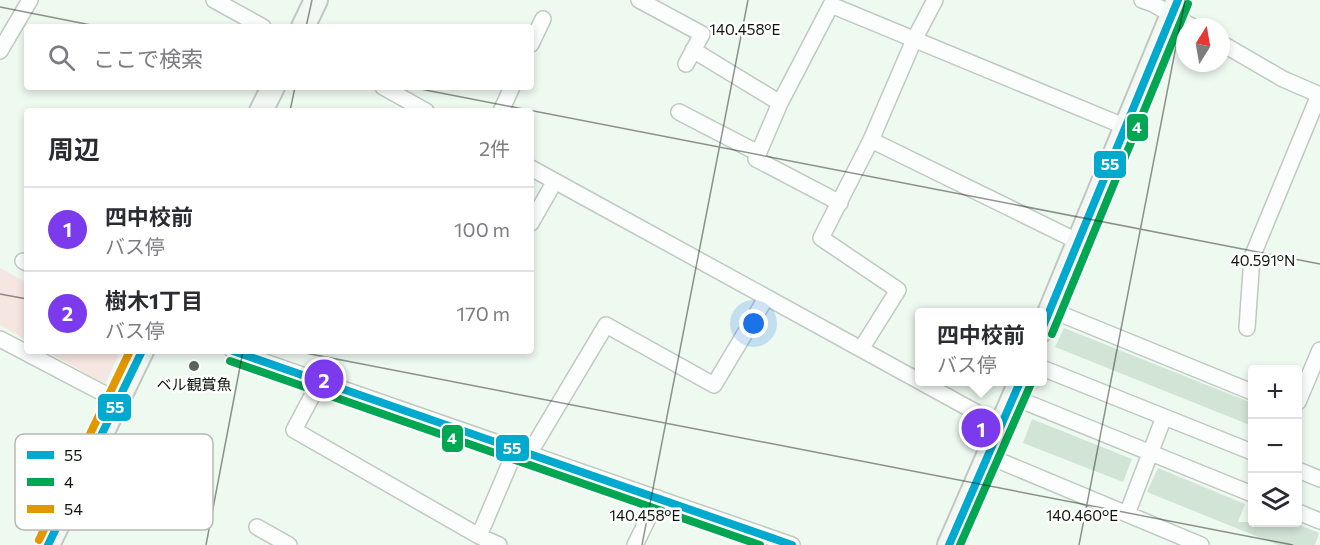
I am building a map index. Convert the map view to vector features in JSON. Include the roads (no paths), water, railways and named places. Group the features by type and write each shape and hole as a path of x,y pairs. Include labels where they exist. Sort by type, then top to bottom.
{"street":[{"path":"0,51 30,0"},
{"path":"213,0 257,24"},
{"path":"304,24 316,0"},
{"path":"639,0 702,34 686,64"},
{"path":"861,349 897,290 821,238 872,140 914,40 935,0"},
{"path":"1142,0 1175,8 1047,320 1248,391"},
{"path":"840,203 756,159 826,3 1126,127"},
{"path":"534,38 543,19"},
{"path":"1230,48 1283,79 1320,95 1252,257 1247,328"},
{"path":"693,50 780,103"},
{"path":"262,108 272,90"},
{"path":"388,90 421,108"},
{"path":"502,108 511,90"},
{"path":"679,112 758,153"},
{"path":"872,140 1079,242"},
{"path":"534,170 915,379"},
{"path":"534,218 555,181"},
{"path":"478,536 523,451 606,325 714,385 766,298"},
{"path":"0,339 24,352"},
{"path":"1302,393 1320,350"},
{"path":"29,354 118,401"},
{"path":"102,434 141,354"},
{"path":"242,354 792,545"},
{"path":"1047,370 1248,450"},
{"path":"320,381 294,430 478,536 499,545"},
{"path":"928,386 1001,426"},
{"path":"949,545 1017,389 1150,453 1248,492"},
{"path":"1127,514 1164,417"},
{"path":"988,456 1200,545"},
{"path":"1302,472 1320,479"},
{"path":"635,545 658,498"},
{"path":"1302,514 1320,521"},
{"path":"257,526 289,545"},
{"path":"48,545 55,530"}],"place":[{"name":"ベル観賞魚","path":"194,366"},
{"name":"樹木1丁目","path":"324,379"},
{"name":"四中校前","path":"981,428"}]}
